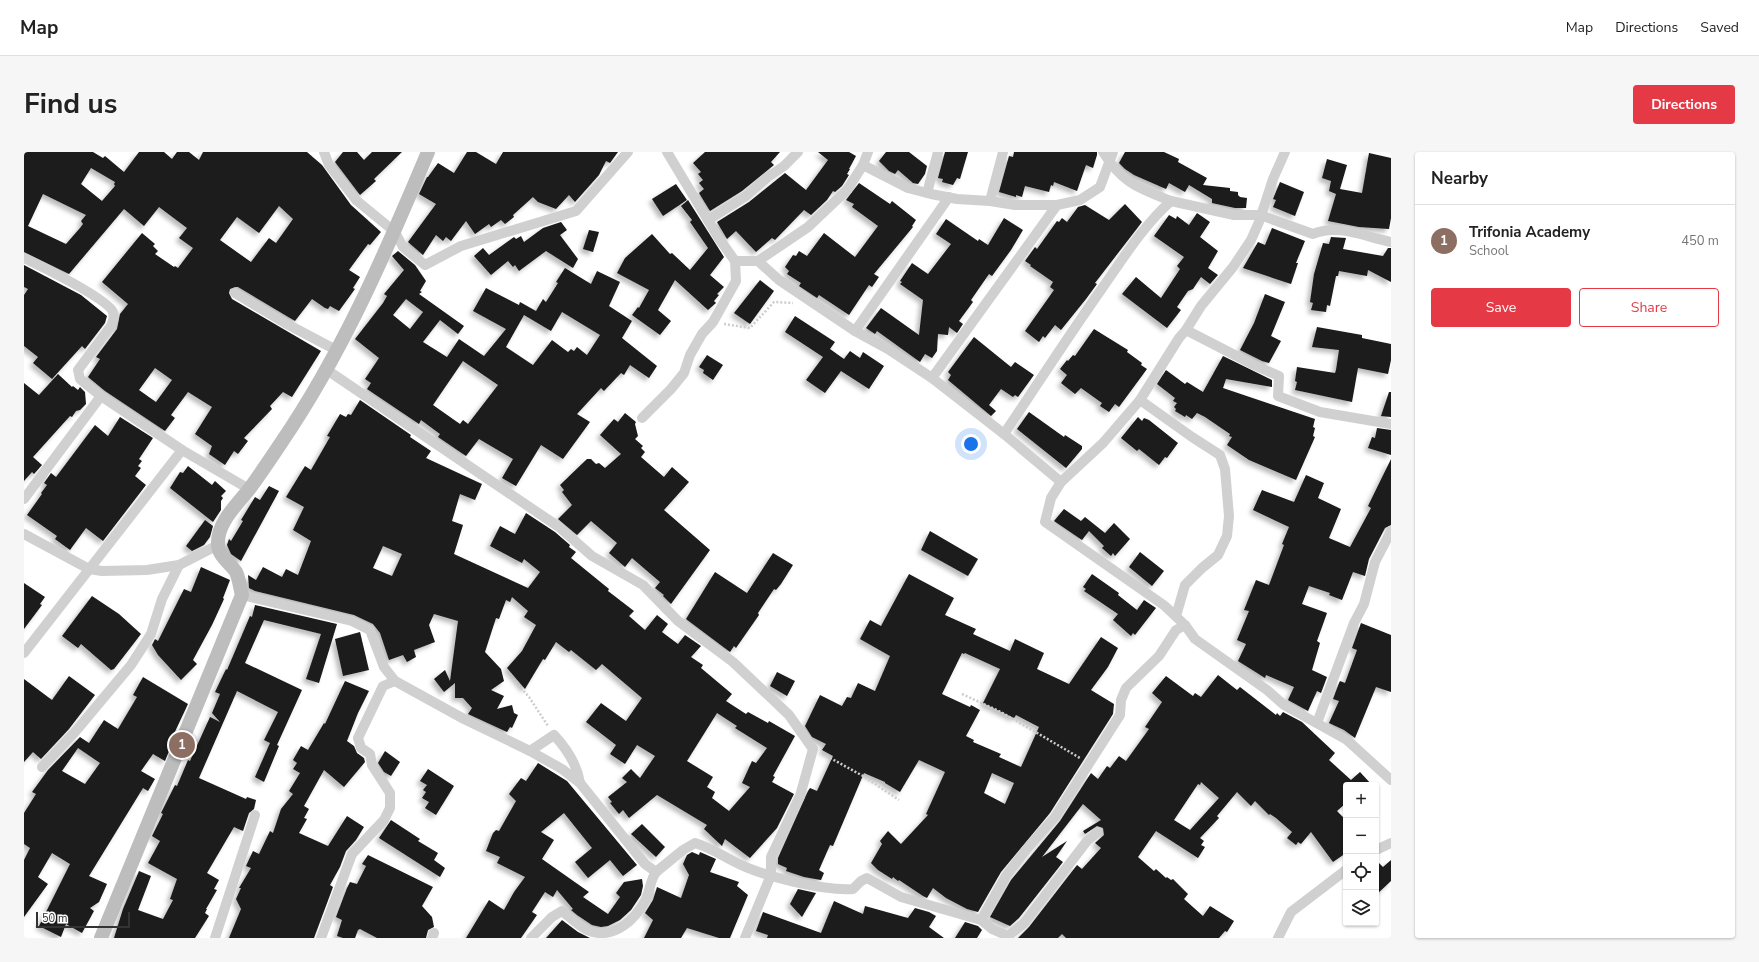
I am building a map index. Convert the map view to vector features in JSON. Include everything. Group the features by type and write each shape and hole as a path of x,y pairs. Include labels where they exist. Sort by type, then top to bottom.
{"street":[{"path":"324,152 329,164 356,200 395,232 403,247 424,265 461,246 576,211 628,152"},
{"path":"101,938 242,595 236,572 224,559 218,545 220,531 229,514 249,490 309,401 338,351 395,232 428,152"},
{"path":"642,418 671,389 684,373 690,355 702,334 712,322 736,281 735,261 666,152"},
{"path":"708,220 746,196 768,177 784,166 798,152"},
{"path":"735,261 758,261 808,226 847,190 863,166 868,152"},
{"path":"927,193 938,152"},
{"path":"990,200 1003,152"},
{"path":"1103,152 1123,179 1144,191 1171,201 1234,215 1260,215 1313,234 1323,229 1343,230 1391,242"},
{"path":"863,166 908,188 927,193 957,199 990,200 1015,204 1057,205 1080,200 1100,187 1113,152"},
{"path":"1285,152 1260,215 1260,222 1246,247 1233,267 1201,306 1140,400 1102,443 1061,482 1051,498 1045,522 1140,588 1176,616 1185,625 1195,639 1267,690 1284,705 1347,740 1391,780"},
{"path":"855,331 949,197"},
{"path":"1004,434 1117,267 1160,210 1171,201"},
{"path":"932,378 1057,205"},
{"path":"24,258 72,282 108,305 113,311 115,319 111,326 78,370 80,379 101,396 182,450 249,490"},
{"path":"758,261 779,280 855,331 888,349 932,378 1004,434 1061,482"},
{"path":"235,293 285,323 338,351"},
{"path":"1186,330 1254,365 1279,376 1278,396 1320,412 1391,424"},
{"path":"327,370 559,527 592,556 643,585 678,621 733,662 789,715 813,749 800,796 771,857 771,875 745,938"},
{"path":"24,498 101,396"},
{"path":"1140,400 1192,438 1220,455 1225,469 1229,516 1227,536 1218,555 1185,585 1176,616"},
{"path":"24,653 182,450"},
{"path":"1317,723 1354,623 1364,604 1375,562 1391,532"},
{"path":"24,534 89,569 102,571 148,570 179,566 218,545"},
{"path":"42,767 76,732 131,665 151,634 162,599 179,566"},
{"path":"242,595 352,621 370,630 384,667 395,681 490,733 530,751 562,769 580,783 644,864 656,872"},
{"path":"981,920 1006,876 1026,850 1055,817 1120,715 1121,700 1126,688 1159,656 1176,630 1185,625"},
{"path":"321,938 352,854 384,820 390,808 390,793 372,766 370,754 361,748 358,738 383,686 395,681"},
{"path":"530,751 554,735 570,756 578,774 580,783"},
{"path":"215,938 255,815"},
{"path":"530,938 552,917 562,911 592,932 604,933 626,926 646,900 653,876 656,872 683,850 695,843 710,847 740,864 771,875 827,889 853,889 861,881 867,878 900,897 981,920 992,929 1008,936 1024,923 1087,841 1098,832"},
{"path":"1379,849 1391,843"},
{"path":"1278,938 1291,912 1343,872"}],"path":[{"path":"712,322 750,328 774,302 795,303 803,295"},
{"path":"512,679 529,697 554,735"},
{"path":"962,694 1001,712 1089,763"},
{"path":"813,749 863,776 899,800"}],"building":[{"path":"24,152 93,152 103,158 105,156 124,172 139,152 164,152 172,159 177,152 189,152 199,160 203,152 307,152 322,165 351,205 381,232 370,245 368,244 349,270 360,277 353,288 355,289 339,311 330,306 328,309 325,308 312,299 295,321 238,287 230,289 229,293 232,299 321,351 292,397 283,392 270,406 272,409 244,438 248,441 238,454 234,451 225,465 209,454 212,446 195,434 212,407 188,392 171,415 175,418 165,431 105,391 88,377 100,359 96,357 117,329 120,314 128,304 102,282 142,233 155,244 153,246 158,251 155,254 174,267 175,266 178,268 193,248 179,238 187,228 159,207 144,226 124,209 69,274 24,252","holes":["91,168 115,182 115,186 102,201 81,184","43,194 86,215 81,221 83,224 66,244 28,226","279,206 293,219 276,243 269,238 251,262 220,240 237,217 259,233","155,368 172,380 156,402 139,390"]},
{"path":"343,152 357,152 364,160 372,152 402,152 374,179 376,181 360,195 335,162"},
{"path":"467,152 476,152 496,164 503,152 618,152 610,163 606,161 599,175 575,202 569,195 556,209 538,202 533,197 513,215 514,217 505,224 501,220 491,227 489,224 475,234 466,221 451,241 446,237 443,241 436,235 423,255 408,242 436,204 419,194 427,177 438,163 454,173"},
{"path":"705,152 780,152 771,162 774,165 742,191 710,211 699,193 704,189 699,183 703,180 698,174 701,172 693,163"},
{"path":"818,152 849,152 856,156 847,174 849,175 842,186 835,192 833,191 827,200 811,215 804,210 775,240 772,238 756,252 736,231 727,239 717,222 749,202 785,173 806,190 828,160"},
{"path":"886,152 909,152 927,166 925,174 918,184 913,183 898,170 895,174 889,171 879,161"},
{"path":"945,152 968,152 960,179 957,178 953,185 942,182 943,179 938,178"},
{"path":"1014,152 1097,152 1097,155 1093,168 1086,165 1077,191 1054,182 1053,186 1051,185 1049,192 1025,186 1022,197 1016,195 1016,197 999,192 1009,156 1013,157"},
{"path":"1125,152 1164,152 1179,159 1178,162 1207,178 1203,185 1230,188 1230,191 1238,192 1240,197 1247,198 1246,208 1235,208 1212,203 1212,199 1189,185 1185,192 1169,183 1166,189 1134,175 1119,163"},
{"path":"1369,153 1391,158 1391,218 1389,229 1359,227 1328,221 1336,194 1329,191 1331,181 1322,178 1327,159 1347,165 1340,189 1362,193"},
{"path":"1280,182 1304,192 1295,216 1273,207 1276,200 1273,199"},
{"path":"859,183 890,204 892,201 916,220 912,226 913,227 874,274 879,277 872,287 869,285 849,315 819,295 817,298 799,286 801,283 787,274 789,271 785,267 793,255 796,256 799,251 807,256 824,233 855,257 878,226 852,207 854,204 846,200"},
{"path":"676,184 687,200 663,216 652,199"},
{"path":"688,200 724,257 710,275 724,287 717,294 719,295 714,301 716,303 708,310 675,280 658,310 671,321 660,335 632,315 638,307 639,308 649,290 617,273 625,258 652,234 670,254 672,253 690,270 708,248 690,222 692,220 681,206"},
{"path":"1125,204 1142,222 1095,283 1097,284 1086,299 1061,330 1055,325 1045,338 1043,336 1039,342 1025,331 1054,290 1050,287 1053,282 1025,261 1035,247 1037,249 1057,221 1059,222 1062,218 1067,222 1078,207 1085,205 1109,220"},
{"path":"1197,213 1210,222 1200,237 1218,251 1208,268 1218,275 1210,284 1201,277 1193,289 1188,291 1177,307 1181,310 1167,328 1122,294 1136,277 1161,298 1180,269 1177,266 1184,257 1154,236 1169,215 1176,219 1177,216 1189,225"},
{"path":"1004,218 1023,230 1011,250 992,276 989,274 971,300 973,302 959,321 963,324 957,333 949,327 948,335 938,334 937,351 932,358 925,354 920,362 877,331 875,334 866,328 881,308 919,335 923,300 900,284 902,282 900,281 912,263 928,274 951,244 936,234 946,219 978,241 979,239 988,245"},
{"path":"561,222 567,230 560,235 578,259 573,268 546,251 519,271 515,265 513,267 508,261 491,275 474,256 483,248 489,255 514,237 516,239 521,236 524,242 543,228"},
{"path":"1272,228 1305,241 1296,263 1298,263 1291,284 1243,268 1258,242 1265,245"},
{"path":"589,230 599,232 593,252 583,249"},
{"path":"1331,237 1346,238 1343,249 1383,256 1388,248 1391,248 1391,282 1368,270 1367,276 1339,271 1338,276 1336,276 1330,306 1327,305 1326,312 1311,310 1313,303 1310,302 1314,274 1323,243 1329,244"},
{"path":"398,251 415,265 426,281 420,291 422,292 419,294 464,326 458,334 440,320 423,342 447,357 459,339 484,356 506,329 473,311 486,288 519,305 520,302 536,311 543,299 546,302 558,283 556,282 565,268 591,284 597,271 620,282 609,306 632,321 622,338 657,366 649,378 630,365 624,375 621,373 604,391 601,388 577,414 590,422 563,459 541,445 516,486 502,478 513,459 479,439 466,456 438,437 440,434 421,420 419,424 367,389 371,383 365,379 379,358 355,339 383,303 387,296 384,294 404,270 392,256","holes":["406,299 423,312 410,329 393,315","562,312 600,335 587,355 577,347 574,351 571,349 568,352 552,340 533,365 506,347 524,315 551,331","463,361 498,385 468,424 463,420 460,424 433,405"]},
{"path":"24,265 81,295 107,316 105,323 85,349 82,346 52,379 33,363 38,357 24,346 24,295 28,289 24,287"},
{"path":"760,280 774,291 750,324 734,313"},
{"path":"1265,294 1285,302 1271,336 1281,341 1269,363 1240,350 1254,323"},
{"path":"795,316 835,342 830,349 844,359 850,351 860,358 863,352 884,366 869,389 841,371 825,393 806,380 823,357 785,332"},
{"path":"1317,327 1362,335 1362,338 1391,344 1391,360 1388,374 1358,368 1352,402 1295,390 1297,382 1295,381 1297,367 1335,373 1339,350 1312,347"},
{"path":"1094,329 1128,350 1127,352 1142,363 1141,365 1147,369 1119,407 1115,404 1109,412 1100,406 1102,403 1081,388 1075,394 1061,383 1067,375 1060,369 1067,360 1068,361 1073,355 1075,356"},
{"path":"974,337 1011,367 1015,362 1034,375 1018,397 1015,395 1013,397 1001,389 989,405 996,411 991,416 948,380 951,375 948,372"},
{"path":"707,355 723,365 713,380 703,373 704,370 699,367"},
{"path":"1223,356 1272,380 1272,387 1226,379 1223,388 1315,419 1313,436 1315,437 1296,480 1249,460 1227,445 1232,437 1229,436 1230,434 1205,417 1197,413 1192,419 1175,411 1176,409 1174,407 1177,403 1173,401 1175,398 1157,384 1166,370 1185,384 1187,382 1203,392"},
{"path":"58,374 72,387 73,386 78,390 80,387 85,392 86,404 80,410 76,411 72,417 70,416 33,457 42,465 34,474 32,472 24,481 24,383 39,395"},
{"path":"1389,392 1391,392 1391,417 1381,416"},
{"path":"360,400 411,435 410,437 431,451 426,458 482,484 475,500 460,494 452,521 463,525 454,554 528,588 540,572 524,559 522,563 490,546 500,526 515,534 526,513 555,532 570,545 569,547 576,552 571,558 609,589 608,591 634,611 629,616 645,630 657,615 668,624 662,632 678,644 685,635 701,646 691,657 703,665 701,668 732,694 726,701 746,714 748,712 768,723 769,721 795,736 773,776 775,777 772,782 794,794 777,828 750,858 725,839 722,846 704,829 707,825 657,795 629,818 623,810 619,814 610,803 612,802 608,797 627,782 622,778 631,769 640,778 655,756 637,745 625,764 610,754 616,745 586,722 601,703 626,721 642,698 602,664 596,670 571,650 569,652 556,642 545,660 543,659 525,689 507,668 522,651 536,625 524,617 528,611 512,597 510,602 506,600 499,619 496,618 485,652 501,669 504,681 491,690 504,696 497,709 512,705 514,713 518,715 512,728 510,727 507,732 468,714 472,708 463,698 455,698 455,683 444,692 434,679 445,670 450,681 458,621 434,614 429,625 435,642 414,650 416,657 407,662 403,655 389,660 380,633 373,624 354,615 255,591 249,588 248,575 256,580 263,567 282,577 286,569 298,575 311,541 293,530 304,507 286,497 305,466 311,470 330,437 327,436 340,414 346,417 348,414 351,415","holes":["383,546 402,554 392,576 373,568","717,713 737,726 735,728 767,748 756,763 752,761 742,783 750,787 729,811 712,798 715,792 707,787 713,777 687,761"]},
{"path":"1029,412 1064,437 1065,435 1082,446 1082,449 1066,468 1017,429"},
{"path":"625,413 636,422 635,424 638,436 635,439 643,446 641,448 645,452 641,457 664,477 672,467 689,482 664,510 710,550 671,604 663,596 664,595 655,588 660,582 632,558 625,567 609,553 617,543 591,521 577,535 558,519 572,505 562,492 564,490 560,485 587,459 591,459 596,464 599,463 605,468 621,454 600,435 614,419 618,422"},
{"path":"120,417 153,438 139,459 142,461 138,466 141,468 135,476 146,485 103,541 86,528 70,550 55,539 57,536 27,515 42,494 41,493 47,485 44,483 51,473 56,477 95,425 108,436"},
{"path":"1138,417 1142,421 1144,418 1149,420 1178,443 1167,458 1165,457 1159,465 1139,449 1137,451 1121,438"},
{"path":"1377,428 1391,430 1391,455 1368,448 1372,437 1375,438"},
{"path":"1391,459 1391,525 1385,528 1369,559 1365,576 1353,572 1342,600 1329,595 1330,593 1309,586 1302,604 1327,613 1317,641 1320,643 1312,670 1327,677 1321,693 1317,691 1308,711 1288,700 1294,687 1266,675 1265,678 1238,661 1246,644 1237,640 1249,611 1244,610 1256,580 1269,585 1289,527 1253,510 1262,490 1294,502 1306,475 1324,483 1318,498 1341,509 1329,538 1350,547 1371,508 1368,506"},
{"path":"188,466 212,485 215,481 226,491 221,496 223,498 221,501 221,510 213,522 170,488 180,472 183,473"},
{"path":"269,486 279,491 241,561 231,554 227,545 229,539 231,541 243,521 241,520 255,497 260,500"},
{"path":"1064,509 1081,521 1085,517 1105,533 1114,523 1130,539 1115,556 1113,553 1111,556 1102,548 1104,546 1089,531 1082,540 1054,521"},
{"path":"205,520 213,526 210,537 204,545 192,551 186,546"},
{"path":"930,531 978,559 968,576 921,550"},
{"path":"1140,552 1164,571 1152,586 1129,567"},
{"path":"773,553 793,565 781,584 776,590 774,589 758,613 759,615 736,648 734,646 730,652 686,619 715,572 747,593"},
{"path":"201,567 230,580 223,598 224,599 212,625 193,660 197,664 181,680 158,655 152,645 155,639 158,641 184,589 191,592"},
{"path":"909,574 954,598 945,615 976,629 973,634 1010,651 1015,639 1044,653 1037,669 1069,684 1101,637 1118,648 1108,667 1091,690 1114,704 1113,714 1050,813 1001,872 978,912 967,909 946,898 933,888 927,898 899,880 898,881 893,877 892,879 878,870 871,863 882,844 880,841 888,831 901,844 928,815 926,814 945,772 919,760 900,792 885,782 864,773 833,846 830,845 819,870 824,873 821,880 804,877 786,871 787,868 778,864 778,858 808,791 810,788 817,791 833,756 822,750 826,744 812,737 805,726 820,695 842,706 847,697 851,698 858,683 875,691 890,656 860,639 870,620 881,626","holes":["962,653 1000,669 983,703 1014,718 1016,715 1039,727 1021,767 999,757 1001,754 973,742 974,740 966,736 980,710 942,694","992,773 1014,783 1005,804 984,793"]},
{"path":"1092,574 1119,593 1118,595 1137,610 1144,600 1156,608 1135,635 1133,633 1131,636 1113,620 1118,614 1084,591 1086,589 1083,587"},
{"path":"24,583 45,597 40,604 42,605 24,629"},
{"path":"92,596 119,614 141,634 114,669 111,670 81,644 78,648 62,636"},
{"path":"255,605 337,624 319,683 306,679 321,634 264,620 245,663 302,690 277,745 279,746 264,782 255,777 270,743 264,740 278,712 237,691 199,778 246,799 247,797 256,800 254,809 249,813 243,831 234,827 207,873 219,880 214,889 217,890 206,909 205,913 209,916 195,938 114,938 123,909 139,871 151,876 138,910 163,919 173,900 170,899 177,879 148,863 160,841 152,836 163,814 161,813 175,785 177,786 188,760 190,761 210,717 220,722 212,713 220,694 215,692 226,669 227,670 250,616 252,617"},
{"path":"1361,623 1391,635 1391,692 1376,687 1355,738 1344,730 1329,723 1339,701 1333,699 1339,683 1340,681 1345,683 1357,650 1352,648"},
{"path":"360,632 369,670 343,676 335,639"},
{"path":"777,672 795,681 787,696 770,686"},
{"path":"1218,675 1237,690 1240,687 1276,715 1277,713 1280,716 1283,712 1302,722 1335,753 1329,760 1351,780 1360,772 1369,782 1343,782 1343,806 1337,811 1343,817 1343,855 1333,862 1311,832 1301,844 1298,842 1296,845 1287,838 1292,832 1276,818 1270,814 1269,815 1255,801 1251,806 1237,792 1217,816 1219,818 1200,838 1204,841 1201,845 1205,847 1198,858 1156,831 1138,857 1154,871 1156,869 1166,878 1167,877 1171,880 1173,879 1188,894 1184,899 1203,916 1210,906 1234,921 1227,932 1225,931 1219,938 1066,938 1062,934 1058,938 1018,938 1029,927 1077,865 1082,869 1101,848 1095,843 1104,835 1103,828 1097,826 1085,834 1083,831 1101,820 1083,804 1042,857 1067,841 1056,857 1063,862 1019,918 1010,926 990,917 1011,880 1060,821 1091,773 1098,779 1107,766 1110,768 1119,756 1126,761 1149,729 1145,727 1162,702 1152,693 1166,676 1193,696 1195,693 1201,697","holes":["1201,782 1219,798 1190,830 1174,820 1198,784 1200,785"]},
{"path":"69,676 95,695 69,729 41,759 33,752 24,762 24,679 52,700"},
{"path":"143,677 188,704 172,738 174,739 165,761 153,754 141,771 155,779 148,791 143,788 89,876 107,884 99,902 90,908 94,911 82,933 66,924 61,937 39,926 70,864 52,853 38,877 48,884 24,917 24,860 30,848 24,844 24,813 36,794 32,792 48,770 80,737 89,743 104,720 118,729 137,697 133,695","holes":["78,748 100,763 85,784 62,771"]},
{"path":"345,681 369,691 358,713 347,741 354,746 357,753 364,758 365,762 344,787 324,770 304,806 309,809 304,818 307,819 299,833 328,846 347,816 364,827 356,840 346,851 340,867 330,885 333,887 314,938 229,938 241,909 236,899 241,888 239,888 251,868 246,866 253,851 259,854 270,831 273,833 281,809 293,794 289,791 300,773 293,769 297,763 293,760 301,746 308,750 324,723 325,724"},
{"path":"385,751 400,762 391,776 384,772 378,763"},
{"path":"538,763 567,781 637,865 623,876 610,860 588,878 575,862 592,848 564,813 541,832 554,840 542,859 589,892 583,897 608,914 620,897 616,893 624,882 642,879 643,886 641,895 631,910 620,920 608,926 601,927 592,925 571,910 573,909 557,890 553,897 545,892 532,912 537,915 521,938 466,938 489,900 504,910 514,892 525,877 497,863 500,857 486,851 493,833 496,830 499,831 516,801 509,794 521,778 526,781"},
{"path":"428,769 454,786 436,815 425,808 429,802 422,798 426,792 423,790 427,785 420,781"},
{"path":"391,820 420,839 418,841 438,853 434,860 445,868 440,877 379,838"},
{"path":"642,824 665,847 656,857 631,834"},
{"path":"692,852 699,855 700,852 716,859 710,872 739,882 737,886 748,895 730,938 719,938 687,928 681,938 644,938 653,920 645,913 653,900 657,887 681,898 689,875 683,864 687,855"},
{"path":"368,855 433,887 422,906 432,917 434,927 428,930 426,938 377,938 360,929 358,930 355,938 343,938 337,936 342,920 336,917 347,888 350,882 357,884 366,866 362,864"},
{"path":"1391,860 1391,881 1379,892 1379,863 1383,867"},
{"path":"798,889 816,893 802,917 790,904"},
{"path":"834,901 863,914 865,906 908,918 915,908 929,912 936,916 929,927 944,938 767,938 768,935 756,931 763,912 821,933"},
{"path":"562,920 578,932 590,938 546,938"},
{"path":"965,922 978,926 982,930 977,938 955,938"}],"place":[{"name":"Trifonia Academy","path":"182,745"}]}
